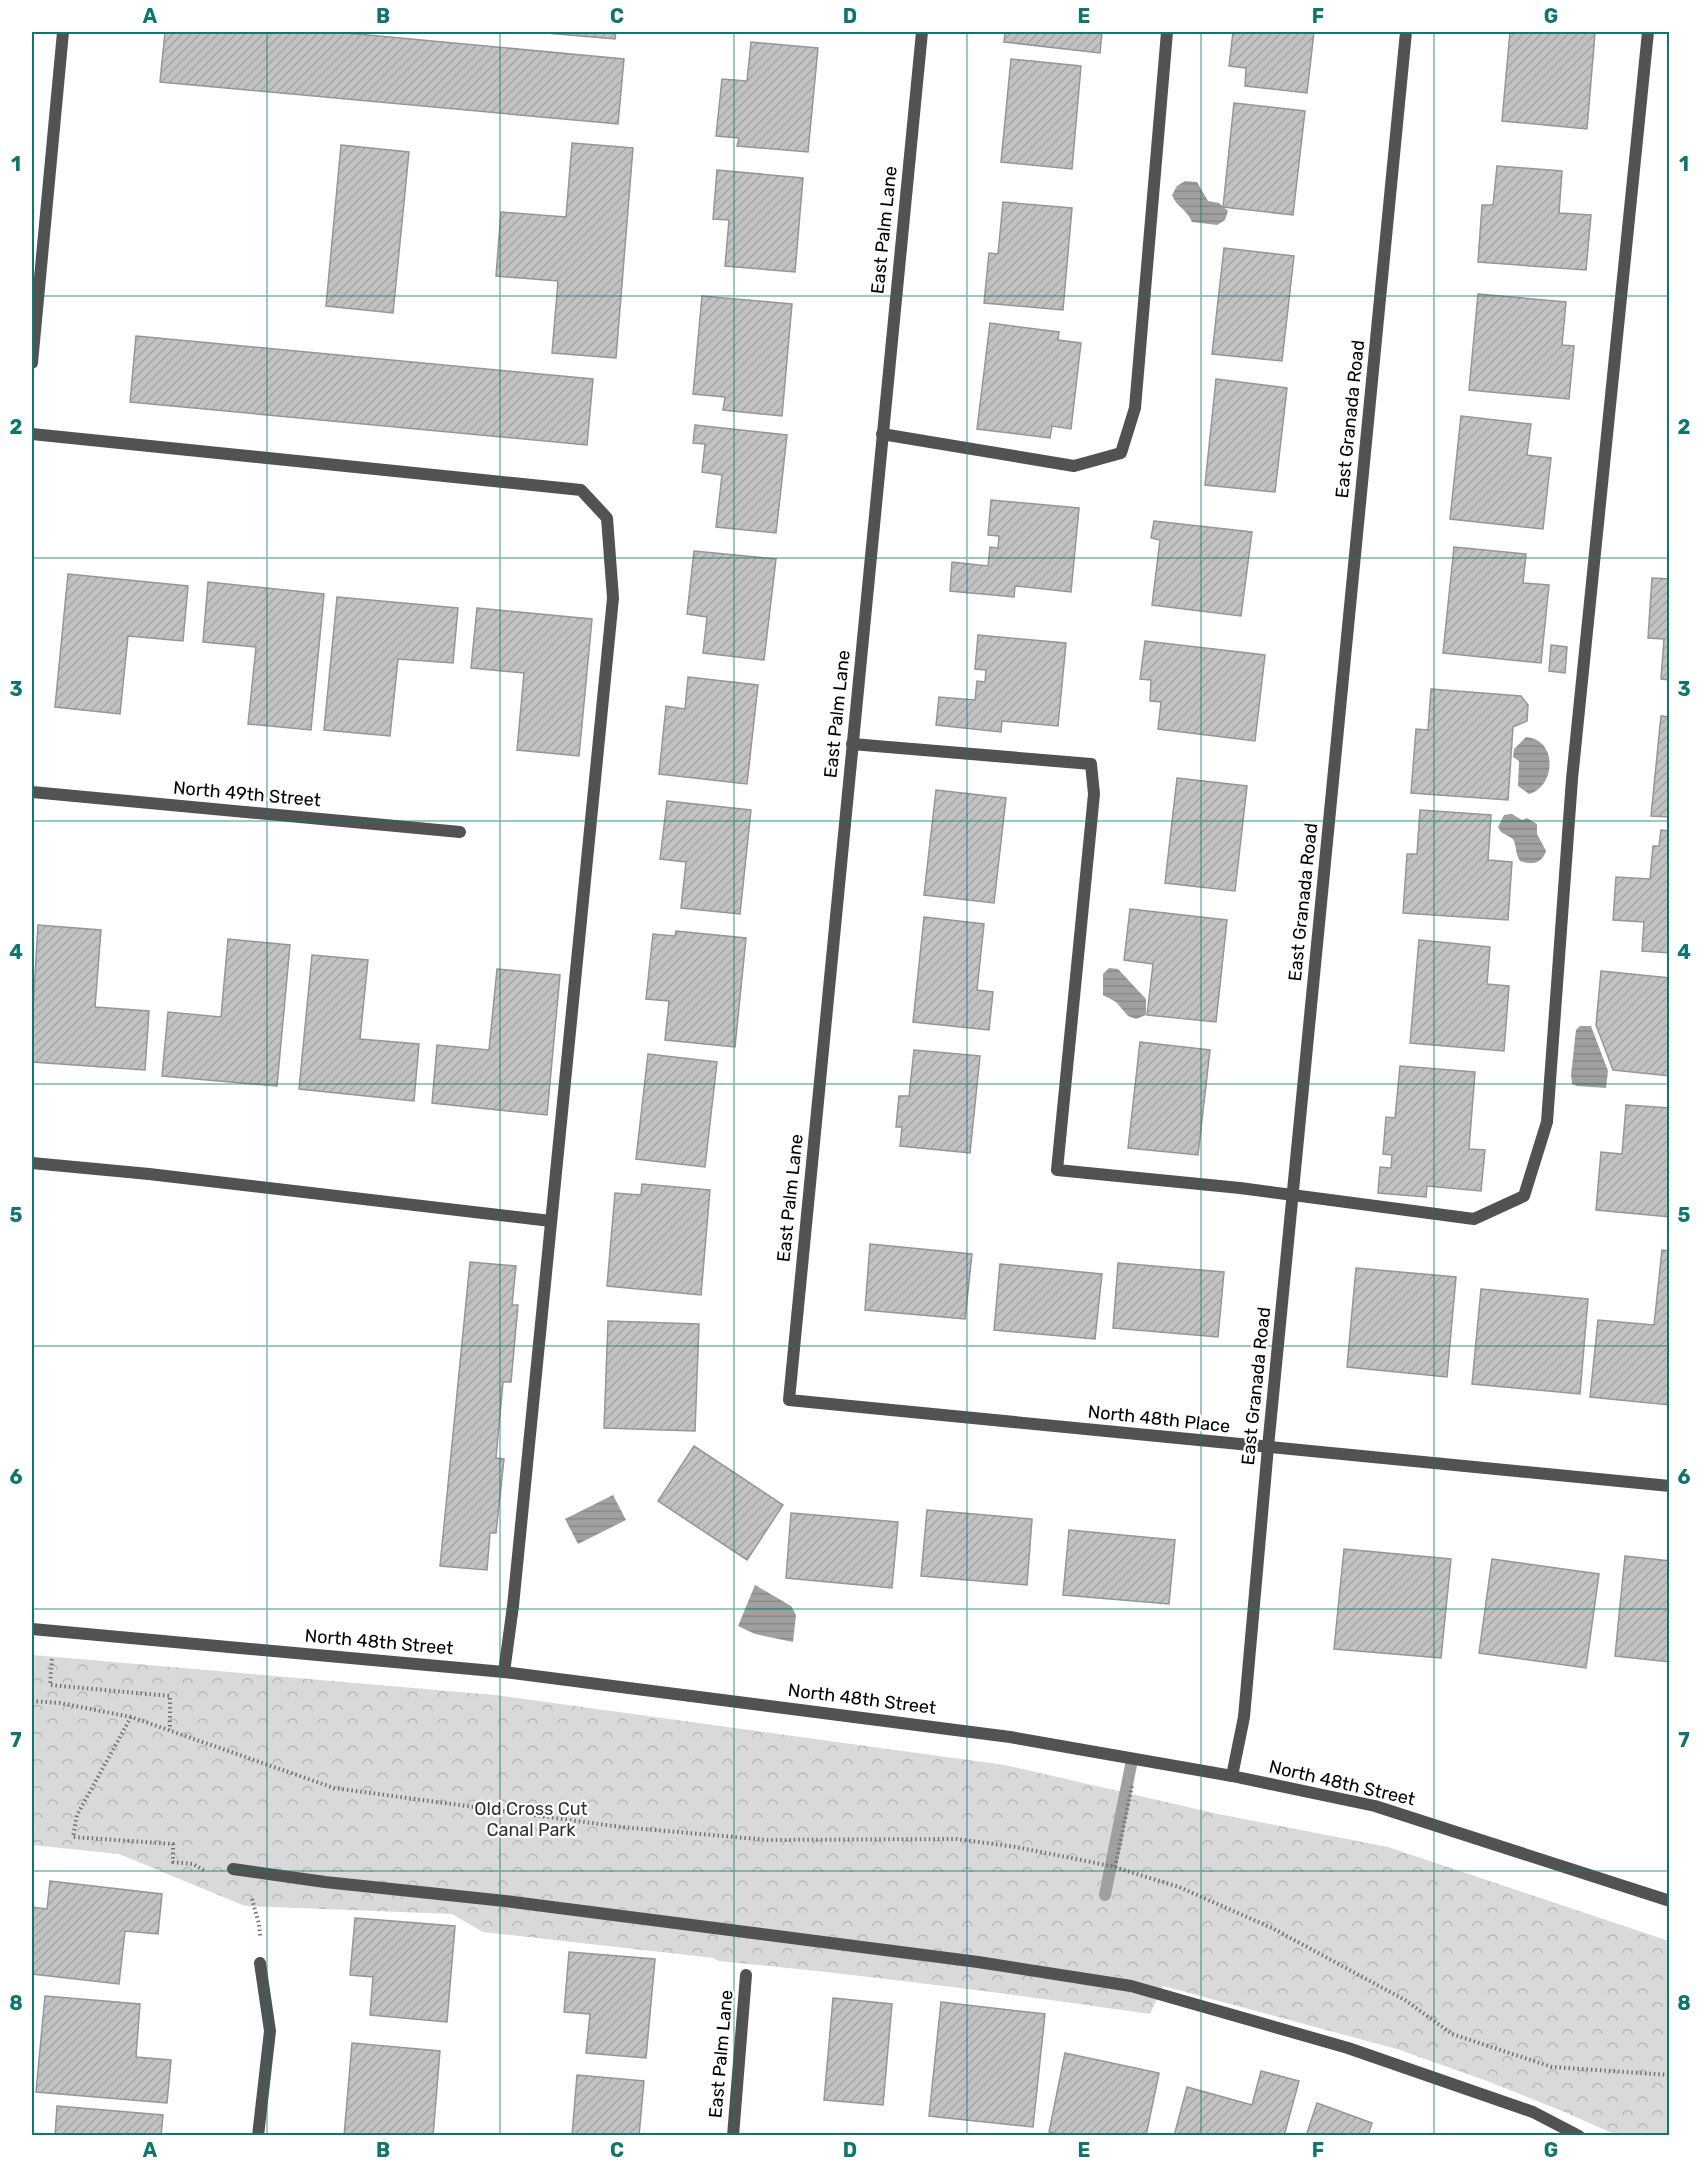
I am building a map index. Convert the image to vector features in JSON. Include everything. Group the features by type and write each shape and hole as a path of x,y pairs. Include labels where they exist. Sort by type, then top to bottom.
{"street":[{"path":"32,363 63,32"},
{"name":"East Palm Lane","path":"789,1400 922,32"},
{"path":"882,434 1074,465 1121,453 1135,408 1167,32"},
{"name":"East Granada Road","path":"1232,1776 1244,1717 1268,1447 1406,32"},
{"path":"852,744 1091,764 1094,794 1057,1170 1293,1194 1474,1220 1524,1196 1547,1122 1572,779 1648,32"},
{"path":"32,434 581,490 607,518 613,598 513,1606 504,1672"},
{"name":"North 49th Street","path":"32,792 460,832"},
{"path":"32,1163 149,1174 551,1221"},
{"name":"North 48th Place","path":"789,1400 1670,1486"},
{"name":"North 48th Street","path":"32,1629 504,1672 1010,1737 1232,1776 1375,1806 1670,1901"},
{"path":"233,1869 325,1882 505,1901 978,1962 1131,1986 1348,2048 1533,2112 1579,2136"},
{"path":"258,2136 270,2031 260,1963"},
{"name":"East Palm Lane","path":"733,2136 746,1975"}],"path":[{"path":"52,1659 50,1685 170,1696 170,1730"},
{"path":"32,1701 60,1703 131,1717 334,1788 621,1827 768,1840 957,1839 1016,1847 1115,1867 1179,1887 1272,1928 1405,2000 1452,2034 1552,2067 1670,2074"},
{"path":"131,1717 77,1815 73,1837 173,1844 173,1862 193,1864 212,1875"},
{"path":"1115,1867 1137,1761"},
{"path":"250,1891 259,1924 260,1963"}],"green space":[{"name":"Old Cross Cut Canal Park","path":"32,1655 495,1695 1005,1765 1218,1814 1388,1847 1669,1941 1669,2135 1616,2135 1487,2081 1397,2049 1163,1986 1150,2014 935,1985 483,1932 452,1914 245,1906 119,1854 32,1845"}],"shaded area":[{"path":"1185,181 1197,182 1208,201 1219,203 1228,211 1225,220 1217,225 1192,222 1172,195 1177,186"},
{"path":"1526,737 1537,740 1544,746 1550,764 1544,783 1538,790 1529,794 1518,786 1519,761 1513,757 1514,749"},
{"path":"1512,814 1522,820 1527,818 1537,824 1537,834 1546,851 1539,861 1529,863 1520,861 1513,839 1501,832 1498,827 1504,815"},
{"path":"1109,968 1118,969 1146,999 1146,1015 1136,1019 1128,1016 1116,1002 1103,995 1103,974"},
{"path":"1580,1026 1591,1026 1608,1071 1606,1088 1572,1084 1576,1030"},
{"path":"613,1495 626,1520 578,1544 565,1519"},
{"path":"755,1585 791,1606 796,1615 793,1642 755,1634 738,1626"}],"building":[{"path":"165,32 336,32 624,59 618,124 160,82"},
{"path":"534,32 616,32 615,39"},
{"path":"1005,32 1102,32 1100,53 1004,42"},
{"path":"1233,32 1314,32 1307,93 1245,86 1246,68 1229,66"},
{"path":"1510,32 1595,33 1587,129 1502,121"},
{"path":"751,42 818,48 808,152 737,146 739,138 716,136 722,79 747,81"},
{"path":"1011,59 1081,66 1072,169 1001,162"},
{"path":"1234,103 1305,111 1293,215 1223,207"},
{"path":"572,143 633,148 616,358 552,353 558,281 496,276 501,212 566,217"},
{"path":"341,145 409,152 393,313 326,306"},
{"path":"1497,166 1562,171 1559,213 1591,215 1586,270 1478,262 1482,205 1493,205"},
{"path":"717,170 803,178 795,272 725,266 729,220 713,219"},
{"path":"1003,202 1072,208 1063,310 984,303 989,253 998,254"},
{"path":"1224,248 1294,256 1282,361 1212,354"},
{"path":"1478,294 1566,302 1562,345 1574,346 1569,399 1469,390"},
{"path":"702,296 792,304 782,416 723,410 725,397 693,394"},
{"path":"990,323 1059,332 1058,340 1081,343 1071,429 1052,426 1050,438 977,429"},
{"path":"136,336 593,379 587,445 130,402"},
{"path":"1216,379 1287,388 1275,492 1205,485"},
{"path":"1461,416 1531,424 1527,455 1551,458 1543,529 1450,519"},
{"path":"695,425 787,435 776,533 716,527 722,475 702,472 705,444 693,443"},
{"path":"991,500 1079,508 1071,592 1015,586 1014,597 950,591 952,562 988,566 990,547 998,548 999,536 988,535"},
{"path":"1154,521 1252,532 1241,616 1152,605 1160,540 1151,538"},
{"path":"1454,547 1526,554 1523,583 1549,585 1541,663 1443,653"},
{"path":"694,551 776,559 764,660 703,653 707,617 687,614"},
{"path":"68,574 188,586 183,641 128,636 120,714 55,707"},
{"path":"1652,578 1670,579 1670,680 1661,679 1664,639 1648,638"},
{"path":"208,582 324,594 311,730 248,724 256,647 203,642"},
{"path":"337,597 458,608 453,663 398,659 390,736 324,730"},
{"path":"477,608 592,619 579,756 517,750 524,673 471,668"},
{"path":"978,635 1066,643 1058,726 1002,721 1001,732 936,725 939,697 975,700 977,681 985,682 986,670 975,669"},
{"path":"1145,641 1265,655 1255,741 1158,729 1161,702 1150,701 1151,680 1140,679"},
{"path":"1551,645 1567,647 1565,673 1549,671"},
{"path":"688,677 758,685 747,784 659,774 666,706 685,709"},
{"path":"1431,689 1521,696 1528,705 1527,721 1513,727 1508,800 1411,793 1416,729 1428,730"},
{"path":"1661,716 1670,717 1670,817 1651,816"},
{"path":"1177,778 1247,786 1235,891 1165,883"},
{"path":"936,790 1006,798 994,903 924,895"},
{"path":"667,801 751,810 740,914 681,908 686,862 660,859"},
{"path":"1420,810 1491,815 1488,860 1512,862 1508,920 1403,913 1407,854 1417,854"},
{"path":"1661,830 1670,831 1670,953 1642,951 1644,922 1613,920 1616,877 1650,879 1653,846 1659,846"},
{"path":"1130,909 1227,920 1216,1022 1147,1015 1153,964 1124,960"},
{"path":"924,917 984,924 977,990 993,992 989,1030 913,1022"},
{"path":"38,925 101,930 95,1007 149,1011 145,1070 32,1062"},
{"path":"676,931 746,938 735,1047 665,1040 669,1001 646,999 653,934 675,936"},
{"path":"228,939 290,945 277,1086 162,1076 168,1012 221,1017"},
{"path":"1419,940 1490,947 1487,984 1509,986 1504,1051 1410,1043"},
{"path":"312,955 368,960 360,1039 419,1044 414,1101 299,1089"},
{"path":"497,969 560,975 547,1115 432,1103 437,1045 489,1050"},
{"path":"1601,971 1670,978 1670,1076 1613,1070 1596,1025"},
{"path":"1140,1042 1210,1050 1198,1155 1128,1148"},
{"path":"914,1050 980,1056 970,1153 900,1146 902,1127 896,1127 899,1096 909,1096"},
{"path":"648,1054 717,1062 705,1167 636,1159"},
{"path":"1400,1066 1475,1072 1469,1149 1485,1150 1481,1191 1427,1186 1426,1197 1378,1193 1380,1167 1391,1168 1392,1155 1383,1154 1386,1117 1395,1118"},
{"path":"1626,1105 1670,1108 1670,1217 1596,1210 1601,1152 1622,1154"},
{"path":"642,1184 710,1190 701,1295 607,1286 615,1193 641,1195"},
{"path":"870,1244 972,1254 965,1319 865,1310"},
{"path":"1662,1250 1670,1251 1670,1405 1590,1397 1598,1320 1654,1325"},
{"path":"470,1262 516,1266 512,1305 518,1305 511,1382 503,1382 496,1458 504,1459 496,1533 490,1533 487,1570 440,1566"},
{"path":"1118,1263 1224,1272 1218,1337 1113,1328"},
{"path":"1000,1264 1102,1274 1095,1339 994,1330"},
{"path":"1356,1268 1456,1277 1447,1377 1347,1367"},
{"path":"1481,1289 1588,1299 1580,1394 1472,1384"},
{"path":"608,1321 699,1324 695,1431 604,1428"},
{"path":"694,1446 783,1505 747,1560 658,1501"},
{"path":"927,1510 1032,1519 1027,1585 921,1576"},
{"path":"791,1513 898,1522 892,1588 786,1578"},
{"path":"1069,1530 1175,1540 1169,1604 1063,1595"},
{"path":"1344,1549 1451,1559 1441,1658 1334,1649"},
{"path":"1625,1556 1670,1561 1670,1662 1615,1656"},
{"path":"1492,1559 1599,1574 1586,1668 1479,1653"},
{"path":"50,1881 162,1894 158,1934 125,1931 119,1984 32,1974 32,1907 47,1909"},
{"path":"355,1918 455,1926 447,2022 370,2015 373,1977 350,1975"},
{"path":"569,1952 655,1959 646,2058 586,2053 590,2014 564,2012"},
{"path":"45,1996 140,2004 136,2057 171,2060 167,2103 36,2092"},
{"path":"833,1998 892,2004 883,2105 824,2100"},
{"path":"941,2002 1045,2014 1033,2127 929,2116"},
{"path":"352,2043 440,2051 433,2136 344,2136"},
{"path":"1065,2053 1159,2073 1146,2136 1068,2136 1049,2132"},
{"path":"1261,2071 1299,2081 1284,2136 1174,2136 1187,2087 1252,2105"},
{"path":"577,2075 644,2081 639,2136 572,2136"},
{"path":"1317,2103 1372,2123 1368,2136 1306,2136"},
{"path":"57,2106 163,2115 161,2136 55,2136"}],"waterway":[{"path":"1105,1895 1132,1760"}]}
